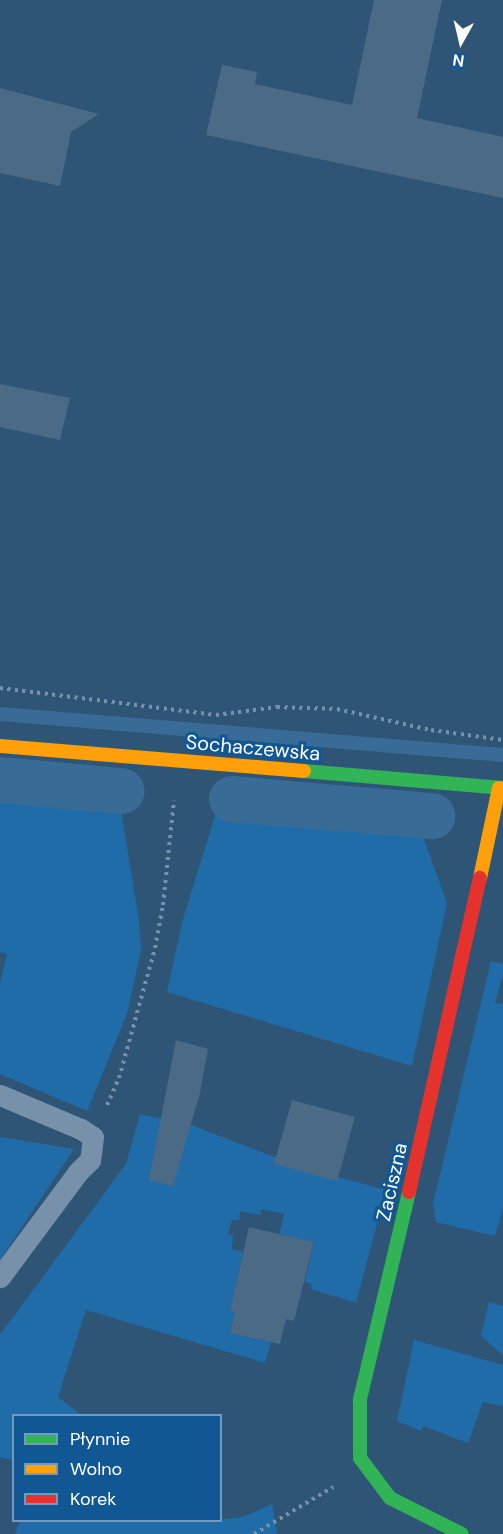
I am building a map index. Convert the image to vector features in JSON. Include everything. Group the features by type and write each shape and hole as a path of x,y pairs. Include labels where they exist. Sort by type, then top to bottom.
{"street":[{"name":"Sochaczewska","path":"0,746 501,788"},
{"name":"Zaciszna","path":"462,1534 390,1498 360,1458 360,1400 439,1068 501,788"}],"lane":[{"path":"0,1095 81,1129 93,1137 90,1160 78,1172 0,1277"}],"path":[{"path":"0,688 216,715 277,707 337,709 431,730 503,741"},
{"path":"93,1137 119,1078 155,948 163,905 178,761"},
{"path":"254,1534 367,1467"}],"shaded area":[{"path":"0,796 120,805 139,921 141,950 127,1014 87,1111 0,1074 0,983 7,954 0,952"},
{"path":"216,813 421,831 447,903 412,1066 167,992 183,919"},
{"path":"491,961 503,964 503,974 495,1003 503,1004 503,1208 495,1236 436,1222 433,1204"},
{"path":"140,1114 191,1125 337,1181 338,1177 386,1190 356,1303 311,1289 312,1284 305,1282 314,1242 279,1234 284,1214 262,1209 260,1215 240,1211 239,1220 232,1220 228,1234 233,1235 232,1249 243,1252 230,1311 235,1312 230,1333 271,1342 265,1363 86,1310 58,1397 80,1414 12,1414 12,1460 0,1457 0,1335 126,1164"},
{"path":"0,1137 74,1149 0,1260"},
{"path":"489,1302 503,1306 503,1355 481,1336"},
{"path":"414,1340 503,1365 503,1406 483,1402 468,1443 423,1426 421,1431 397,1421"},
{"path":"272,1504 277,1534 15,1534 20,1522 222,1522 222,1520 243,1517"}],"building":[{"path":"374,0 442,0 417,118 503,137 503,198 206,135 222,65 257,72 255,84 352,105"},
{"path":"0,88 99,114 71,132 60,186 0,173"},
{"path":"0,384 70,398 60,440 0,427"},
{"path":"176,1040 208,1049 200,1093 173,1186 149,1180"},
{"path":"292,1100 355,1117 337,1181 274,1164"},
{"path":"249,1227 314,1242 294,1321 286,1319 280,1344 230,1333 235,1312 230,1311"}],"waterway":[{"path":"0,714 503,755"},
{"path":"0,780 122,791"},
{"path":"232,799 432,816"}],"traffic: fast":[{"path":"304,771 503,788"},
{"path":"409,1192 360,1400 360,1458 390,1498 462,1534"}],"traffic: slow":[{"path":"0,746 304,771"},
{"path":"480,878 499,788"}],"traffic: jam":[{"path":"409,1192 480,878"}]}
